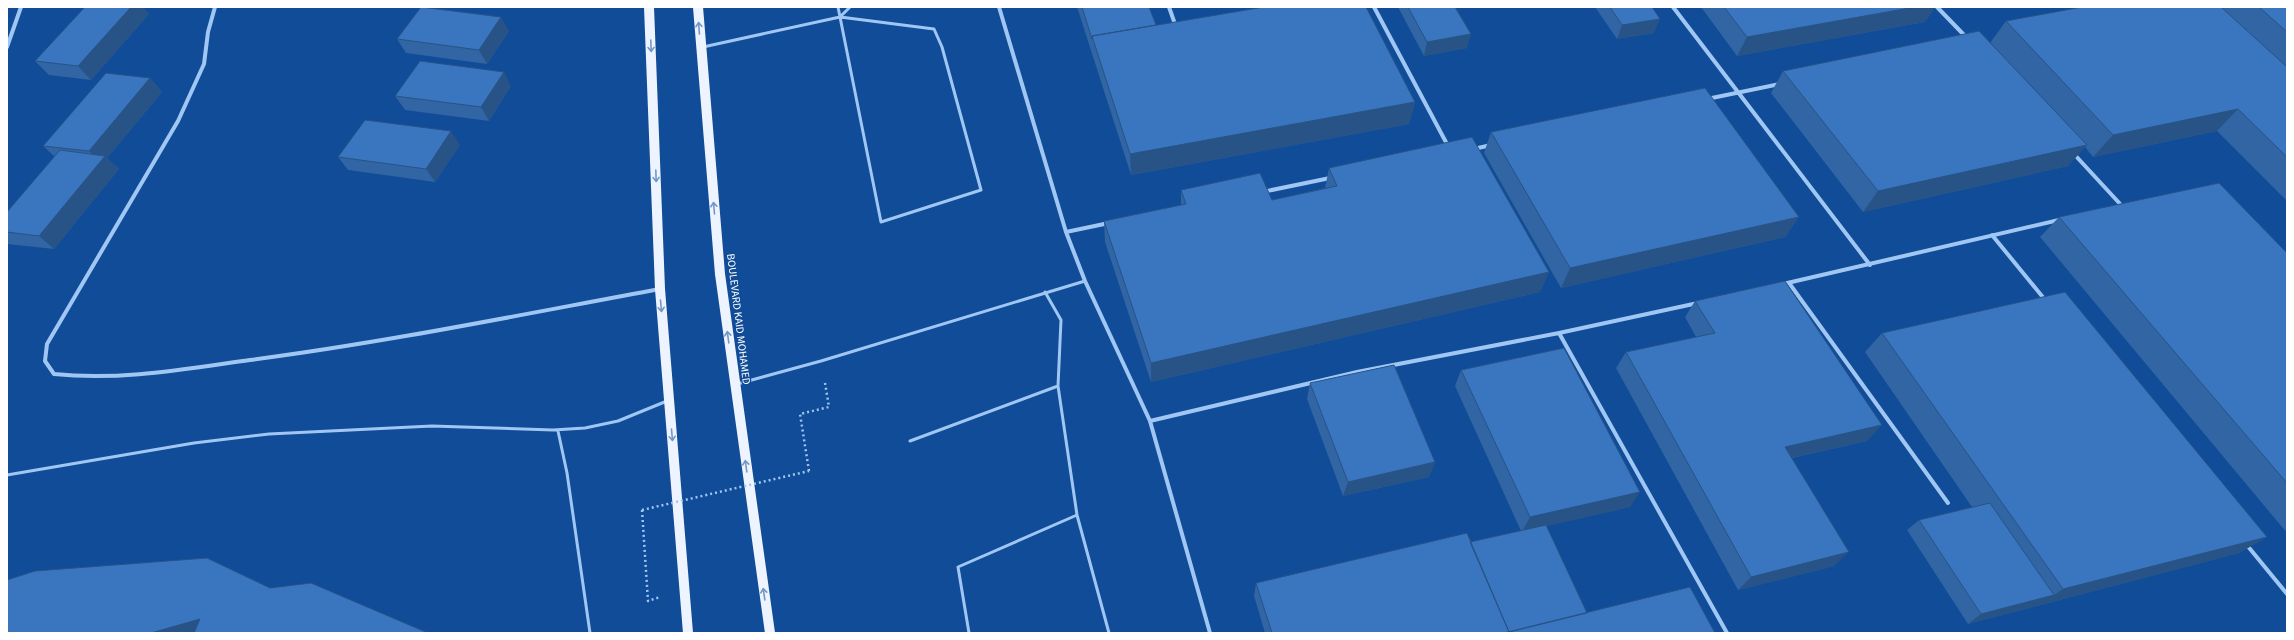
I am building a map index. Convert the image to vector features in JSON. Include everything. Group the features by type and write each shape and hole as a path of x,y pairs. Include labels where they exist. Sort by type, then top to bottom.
{"main road":[{"path":"649,7 660,289 688,633"},
{"name":"BOULEVARD KAID MOHAMED","path":"698,7 700,48 720,274 770,633"}],"street":[{"path":"7,47 21,7"},
{"path":"215,7 208,32 204,64 178,121 47,344 45,361 54,374 78,378 114,378 298,354 660,289"},
{"path":"999,7 1066,232 1085,281 1150,421 1210,633"},
{"path":"1169,7 1177,29"},
{"path":"1374,7 1452,154"},
{"path":"1673,7 1736,92 1870,265"},
{"path":"1937,7 1969,40"},
{"path":"1705,99 1782,83"},
{"path":"1467,151 1498,144"},
{"path":"2069,149 2122,206"},
{"path":"1259,193 1336,177"},
{"path":"2114,208 2130,204"},
{"path":"1774,286 2061,220"},
{"path":"1066,232 1112,222"},
{"path":"1992,235 2052,308"},
{"path":"1789,283 1948,503"},
{"path":"1150,421 1357,372 1559,333 1705,301"},
{"path":"1559,333 1727,633"},
{"path":"2242,539 2287,594"}],"lane":[{"path":"700,48 774,34 840,17 934,29 942,46 981,190 882,222 840,17 838,7"},
{"path":"840,17 850,7"},
{"path":"735,384 821,361 1085,281"},
{"path":"1045,292 1061,320 1058,386 1077,515 1109,633"},
{"path":"910,441 1058,386"},
{"path":"7,475 214,441 303,431 390,426 474,426 558,431 603,425 669,400"},
{"path":"558,431 568,480 590,633"},
{"path":"970,633 958,567 1077,515"}],"path":[{"path":"648,601 642,510 808,471 800,414 829,407"}],"building":[{"path":"85,7 131,7 78,66 35,61"},
{"path":"421,7 501,17 479,50 397,39"},
{"path":"1082,7 1149,7 1156,25 1092,36 1092,39"},
{"path":"1264,7 1366,7 1415,102 1130,154 1092,36"},
{"path":"1408,7 1455,7 1471,34 1427,42"},
{"path":"1610,7 1652,7 1660,19 1622,25"},
{"path":"1724,7 1915,7 1747,37"},
{"path":"2082,7 2221,7 2287,67 2287,157 2238,109 2113,135 2006,21"},
{"path":"2259,7 2287,7 2287,32"},
{"path":"1979,31 2087,145 1878,191 1783,71"},
{"path":"420,61 504,72 481,107 395,96"},
{"path":"106,73 150,78 89,151 43,146"},
{"path":"1705,88 1799,217 1570,268 1491,132"},
{"path":"365,120 451,131 426,169 338,157"},
{"path":"1472,137 1549,272 1151,363 1104,221 1186,204 1181,190 1260,173 1272,200 1337,186 1329,168"},
{"path":"60,150 105,156 39,236 7,232 7,212"},
{"path":"2219,183 2287,253 2287,483 2059,217"},
{"path":"1785,281 1882,425 1785,447 1849,552 1751,577 1626,352 1715,333 1695,301"},
{"path":"2065,292 2267,537 2063,589 1882,333"},
{"path":"1564,348 1640,492 1530,517 1461,370"},
{"path":"1394,365 1435,462 1348,482 1310,383"},
{"path":"1990,503 2054,595 1981,614 1919,520"},
{"path":"1546,525 1587,613 1509,632 1470,542"},
{"path":"1467,533 1509,632 1272,633 1256,583"},
{"path":"207,558 270,588 311,583 428,633 194,633 200,619 151,633 7,633 7,580 35,571"},
{"path":"1690,587 1715,633 1504,633"}]}
